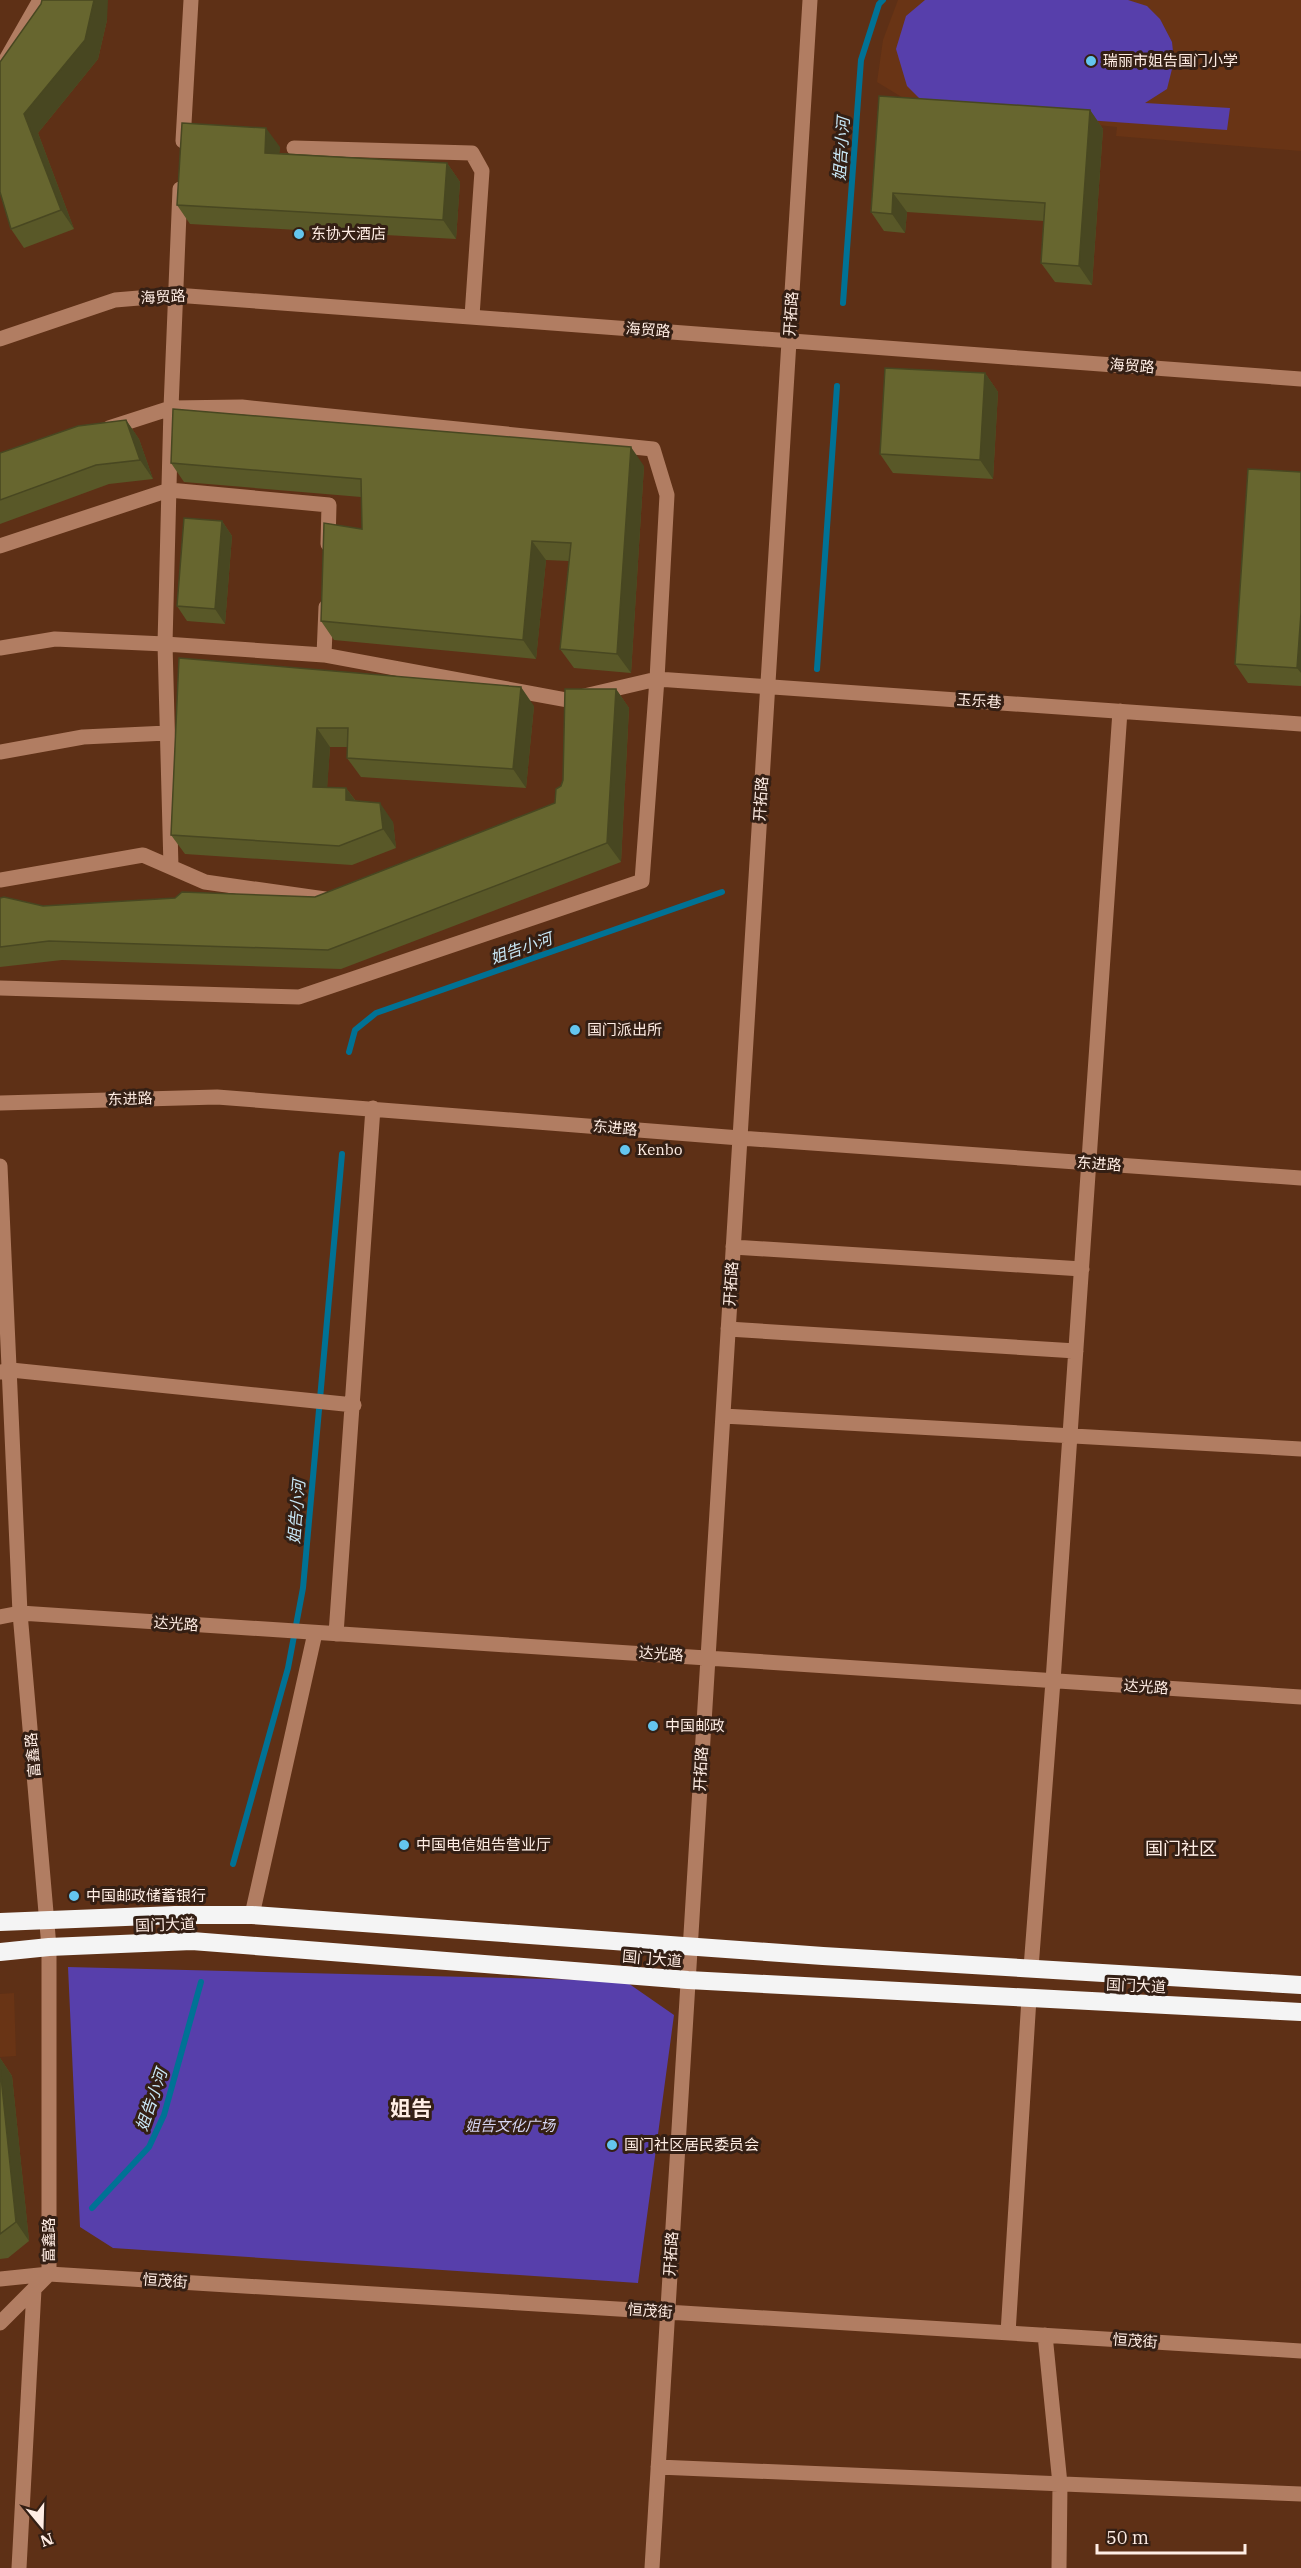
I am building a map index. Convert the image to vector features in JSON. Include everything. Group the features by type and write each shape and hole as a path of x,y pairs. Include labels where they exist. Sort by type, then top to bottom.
{"highway":[{"name":"国门大道","path":"0,1922 252,1915 1301,1985"},
{"name":"国门大道","path":"0,1952 49,1947 192,1941 688,1980 1301,2012"}],"street":[{"path":"0,70 40,0"},
{"path":"182,153 191,0"},
{"name":"开拓路","path":"652,2568 810,0"},
{"path":"294,148 472,153 482,171 472,316"},
{"path":"171,867 165,644 171,408 181,177"},
{"name":"海贸路","path":"0,339 115,300 175,295 1301,379"},
{"path":"0,988 299,997 642,881 657,679 667,495 653,449 242,407 171,408 91,434"},
{"path":"0,546 169,490 329,505 327,563"},
{"path":"0,648 55,639 324,655 326,597"},
{"name":"玉乐巷","path":"324,655 567,706 657,679 1301,724"},
{"path":"1031,1968 1120,711"},
{"path":"0,752 83,737 167,733"},
{"path":"0,880 143,855 205,882 324,900 335,895"},
{"name":"东进路","path":"0,1103 217,1096 740,1138 1301,1178"},
{"path":"336,1634 354,1405 373,1108"},
{"name":"富鑫路","path":"0,1166 5,1371 20,1613 49,1947 49,2274 0,2322"},
{"path":"733,1247 1082,1269"},
{"path":"728,1329 1076,1351"},
{"path":"5,1371 354,1405"},
{"path":"723,1416 1301,1449"},
{"name":"达光路","path":"0,1617 20,1613 1301,1697"},
{"path":"252,1915 312,1632"},
{"path":"1008,2333 1029,1998"},
{"name":"恒茂街","path":"0,2279 49,2274 1301,2351"},
{"path":"19,2568 34,2289"},
{"path":"1045,2335 1060,2484 1059,2568"},
{"path":"658,2467 1301,2494"}],"shaded area":[{"name":"瑞丽市姐告国门小学","path":"898,0 1301,0 1301,151 1116,136 1117,127 918,107 877,82 883,40"},
{"path":"14,1993 16,2056 0,2057 0,1994"}],"green space":[{"path":"925,0 1128,0 1147,6 1160,19 1172,42 1174,61 1167,89 1145,103 1230,108 1227,130 930,109 907,86 896,49 906,16"},
{"name":"姐告文化广场","path":"68,1967 625,1981 674,2015 638,2283 113,2248 80,2227"}],"building":[{"path":"42,0 94,0 85,40 24,114 61,210 11,229 0,192 0,62"},
{"path":"879,96 1090,110 1079,266 1041,263 1045,203 893,193 892,214 871,212"},
{"path":"182,123 266,128 265,153 447,163 443,220 177,205"},
{"path":"885,368 985,373 980,460 880,454"},
{"path":"173,409 631,447 617,654 560,649 571,543 532,541 523,640 321,621 324,523 362,529 361,479 171,463"},
{"path":"126,420 140,460 96,465 0,500 0,453 78,426"},
{"path":"1248,469 1301,472 1301,613 1297,668 1235,664"},
{"path":"184,518 222,521 215,609 177,606"},
{"path":"179,658 521,687 513,769 347,758 348,728 317,728 313,787 346,788 346,800 380,803 383,829 339,846 171,835"},
{"path":"565,689 616,689 607,843 328,950 49,941 0,947 0,898 43,906 175,898 182,892 315,897 555,803 556,789 561,786 563,780"},
{"path":"0,2067 16,2222 0,2234"}],"waterway":[{"name":"姐告小河","path":"843,303 861,60 879,4 883,0"},
{"name":"姐告小河","path":"817,669 837,386"},
{"name":"姐告小河","path":"349,1052 355,1030 376,1013 722,892"},
{"name":"姐告小河","path":"233,1864 288,1668 303,1588 342,1154"},
{"name":"姐告小河","path":"92,2208 149,2147 164,2115 201,1982"}],"place":[{"name":"瑞丽市姐告国门小学","path":"1091,61"},
{"name":"东协大酒店","path":"299,234"},
{"name":"国门派出所","path":"575,1030"},
{"name":"Kenbo","path":"625,1150"},
{"name":"中国邮政","path":"653,1726"},
{"name":"中国电信姐告营业厅","path":"404,1845"},
{"name":"中国邮政储蓄银行","path":"74,1896"},
{"name":"国门社区居民委员会","path":"612,2145"}],"district":[{"name":"国门社区","path":"1181,1849"},
{"name":"姐告","path":"411,2109"}]}
